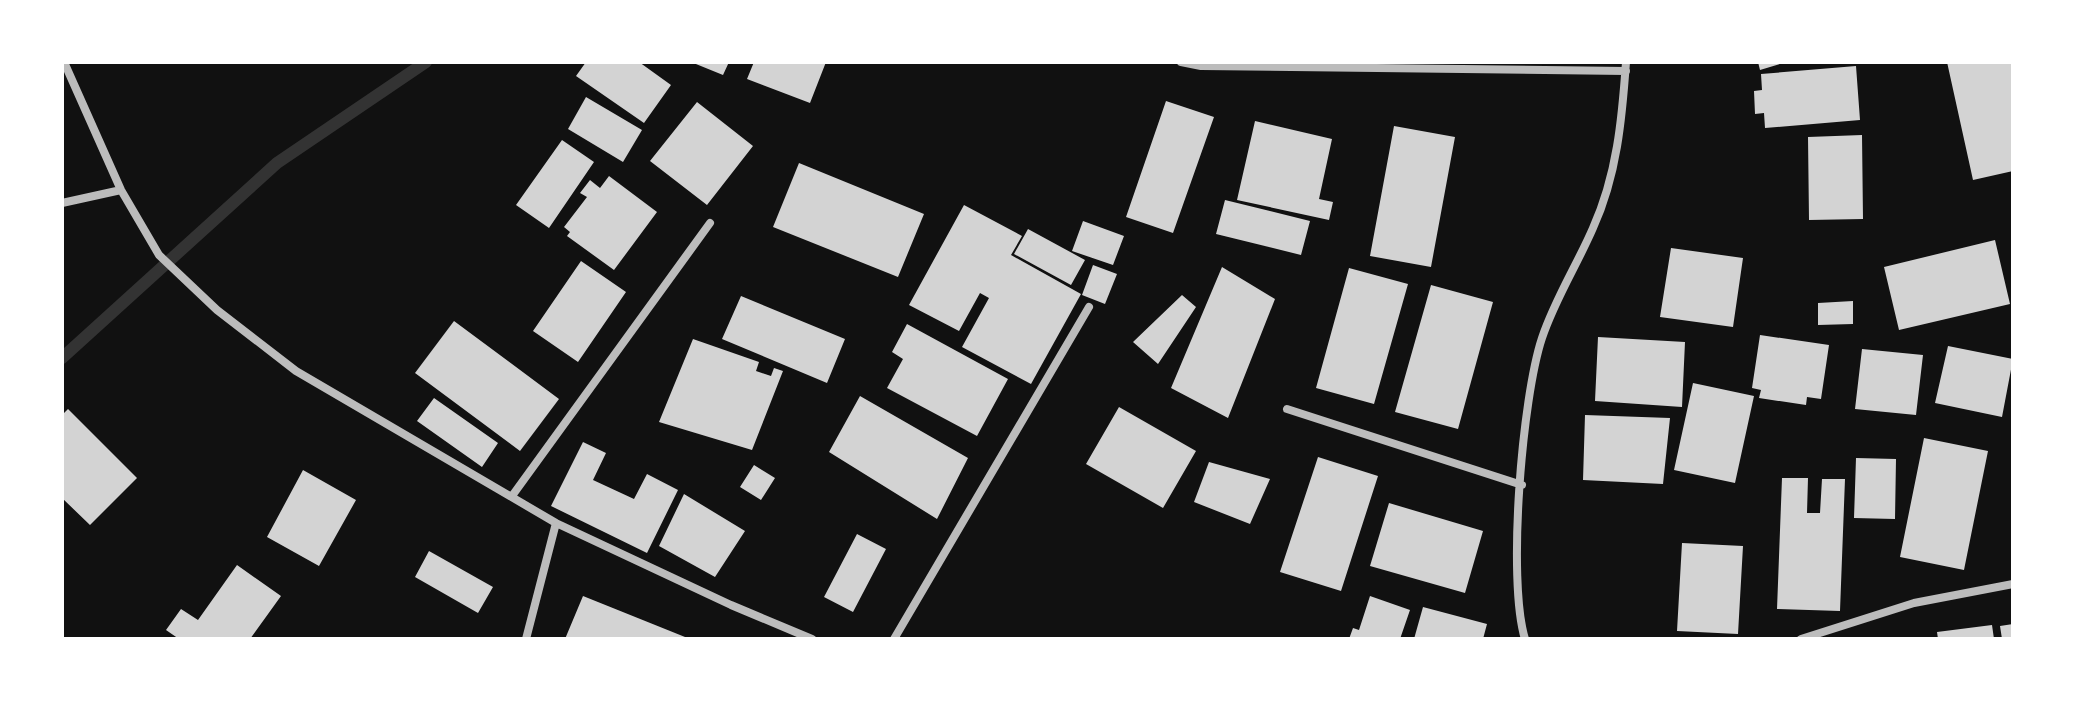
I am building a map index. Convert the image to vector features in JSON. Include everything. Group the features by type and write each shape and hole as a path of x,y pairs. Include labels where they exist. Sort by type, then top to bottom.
{"street":[{"path":"64,62 121,190 159,255 217,310 296,371 556,523 731,605 812,639"},
{"path":"1181,62 1201,66 1626,66 1618,157 1594,227 1567,278 1541,340 1528,415 1516,574 1525,639"},
{"path":"62,203 121,190"},
{"path":"512,496 710,223"},
{"path":"894,639 1089,307"},
{"path":"1287,409 1522,485"},
{"path":"526,639 556,523"},
{"path":"1801,639 1914,603 2013,584"}],"building":[{"path":"586,62 639,62 671,85 644,123 576,76"},
{"path":"691,62 729,62 723,75"},
{"path":"754,62 826,62 810,103 747,79"},
{"path":"1758,62 1783,62 1783,63 1760,70"},
{"path":"1947,62 2013,62 2013,171 1973,180"},
{"path":"1856,66 1860,120 1765,128 1764,113 1755,114 1754,91 1762,90 1761,74"},
{"path":"586,97 642,130 623,162 568,129"},
{"path":"1166,101 1214,117 1173,233 1126,217"},
{"path":"697,102 753,146 707,205 650,161"},
{"path":"1255,121 1332,139 1319,199 1333,202 1329,220 1237,200"},
{"path":"1394,126 1455,137 1431,267 1370,256"},
{"path":"1862,135 1863,219 1809,220 1808,137"},
{"path":"562,140 594,162 549,228 516,205"},
{"path":"799,163 924,214 898,277 773,227"},
{"path":"609,176 657,212 614,270 567,236 570,232 564,227 587,197 580,193 590,180 600,188"},
{"path":"1225,200 1310,221 1301,255 1216,234"},
{"path":"964,205 1022,236 1011,255 1081,294 1031,384 962,347 989,298 980,293 959,331 909,305"},
{"path":"1083,221 1124,236 1113,265 1072,251"},
{"path":"1028,229 1085,260 1071,285 1014,254"},
{"path":"1995,240 2010,304 1899,330 1884,267"},
{"path":"1671,248 1743,258 1733,327 1660,317"},
{"path":"581,261 626,292 578,362 533,331"},
{"path":"1093,265 1117,274 1105,304 1082,295"},
{"path":"1222,267 1275,299 1228,418 1171,388"},
{"path":"1349,268 1408,284 1374,404 1316,388"},
{"path":"1431,285 1493,302 1458,429 1395,412"},
{"path":"1182,295 1196,307 1158,364 1133,342"},
{"path":"741,296 845,339 827,383 722,339"},
{"path":"1853,301 1853,324 1818,325 1818,303"},
{"path":"454,321 559,399 520,451 415,373"},
{"path":"907,324 1008,379 977,436 887,388 903,359 892,352"},
{"path":"1760,335 1829,345 1821,399 1807,397 1806,405 1759,398 1761,390 1752,388"},
{"path":"1598,337 1685,342 1682,407 1595,401"},
{"path":"693,339 759,362 756,371 771,376 774,368 783,371 752,450 659,422"},
{"path":"1948,346 2013,359 2002,417 1935,403"},
{"path":"1862,349 1923,355 1916,415 1855,409"},
{"path":"1693,383 1754,396 1735,483 1674,470"},
{"path":"860,396 968,458 937,519 829,452"},
{"path":"434,398 498,443 482,467 417,421"},
{"path":"1119,407 1196,451 1163,508 1086,464"},
{"path":"68,409 137,478 90,525 62,498 62,415"},
{"path":"1585,415 1670,418 1663,484 1583,480"},
{"path":"1924,438 1988,451 1964,570 1900,557"},
{"path":"583,442 606,453 593,480 634,499 647,474 678,490 647,553 551,506"},
{"path":"1318,457 1378,476 1341,591 1280,572"},
{"path":"1856,458 1896,459 1895,519 1854,518"},
{"path":"1209,462 1270,479 1250,524 1194,502"},
{"path":"754,465 775,478 761,500 740,487"},
{"path":"303,470 356,500 319,566 267,537"},
{"path":"1782,478 1808,478 1807,513 1820,513 1822,479 1845,479 1840,611 1777,609"},
{"path":"684,494 745,531 715,577 659,546"},
{"path":"1389,503 1483,531 1465,593 1370,566"},
{"path":"857,534 886,549 853,612 824,597"},
{"path":"1682,543 1743,546 1738,634 1677,631"},
{"path":"429,551 493,587 478,613 415,577"},
{"path":"237,565 281,596 250,639 179,639 166,630 181,609 198,620"},
{"path":"583,596 690,639 565,639"},
{"path":"1370,596 1410,610 1400,639 1349,639 1353,628 1359,630"},
{"path":"1423,607 1487,624 1483,639 1414,639"},
{"path":"2013,624 2013,639 2002,639 2000,626"},
{"path":"1992,625 1994,639 1938,639 1937,632"}],"waterway":[{"path":"62,358 277,163 426,62"}]}
